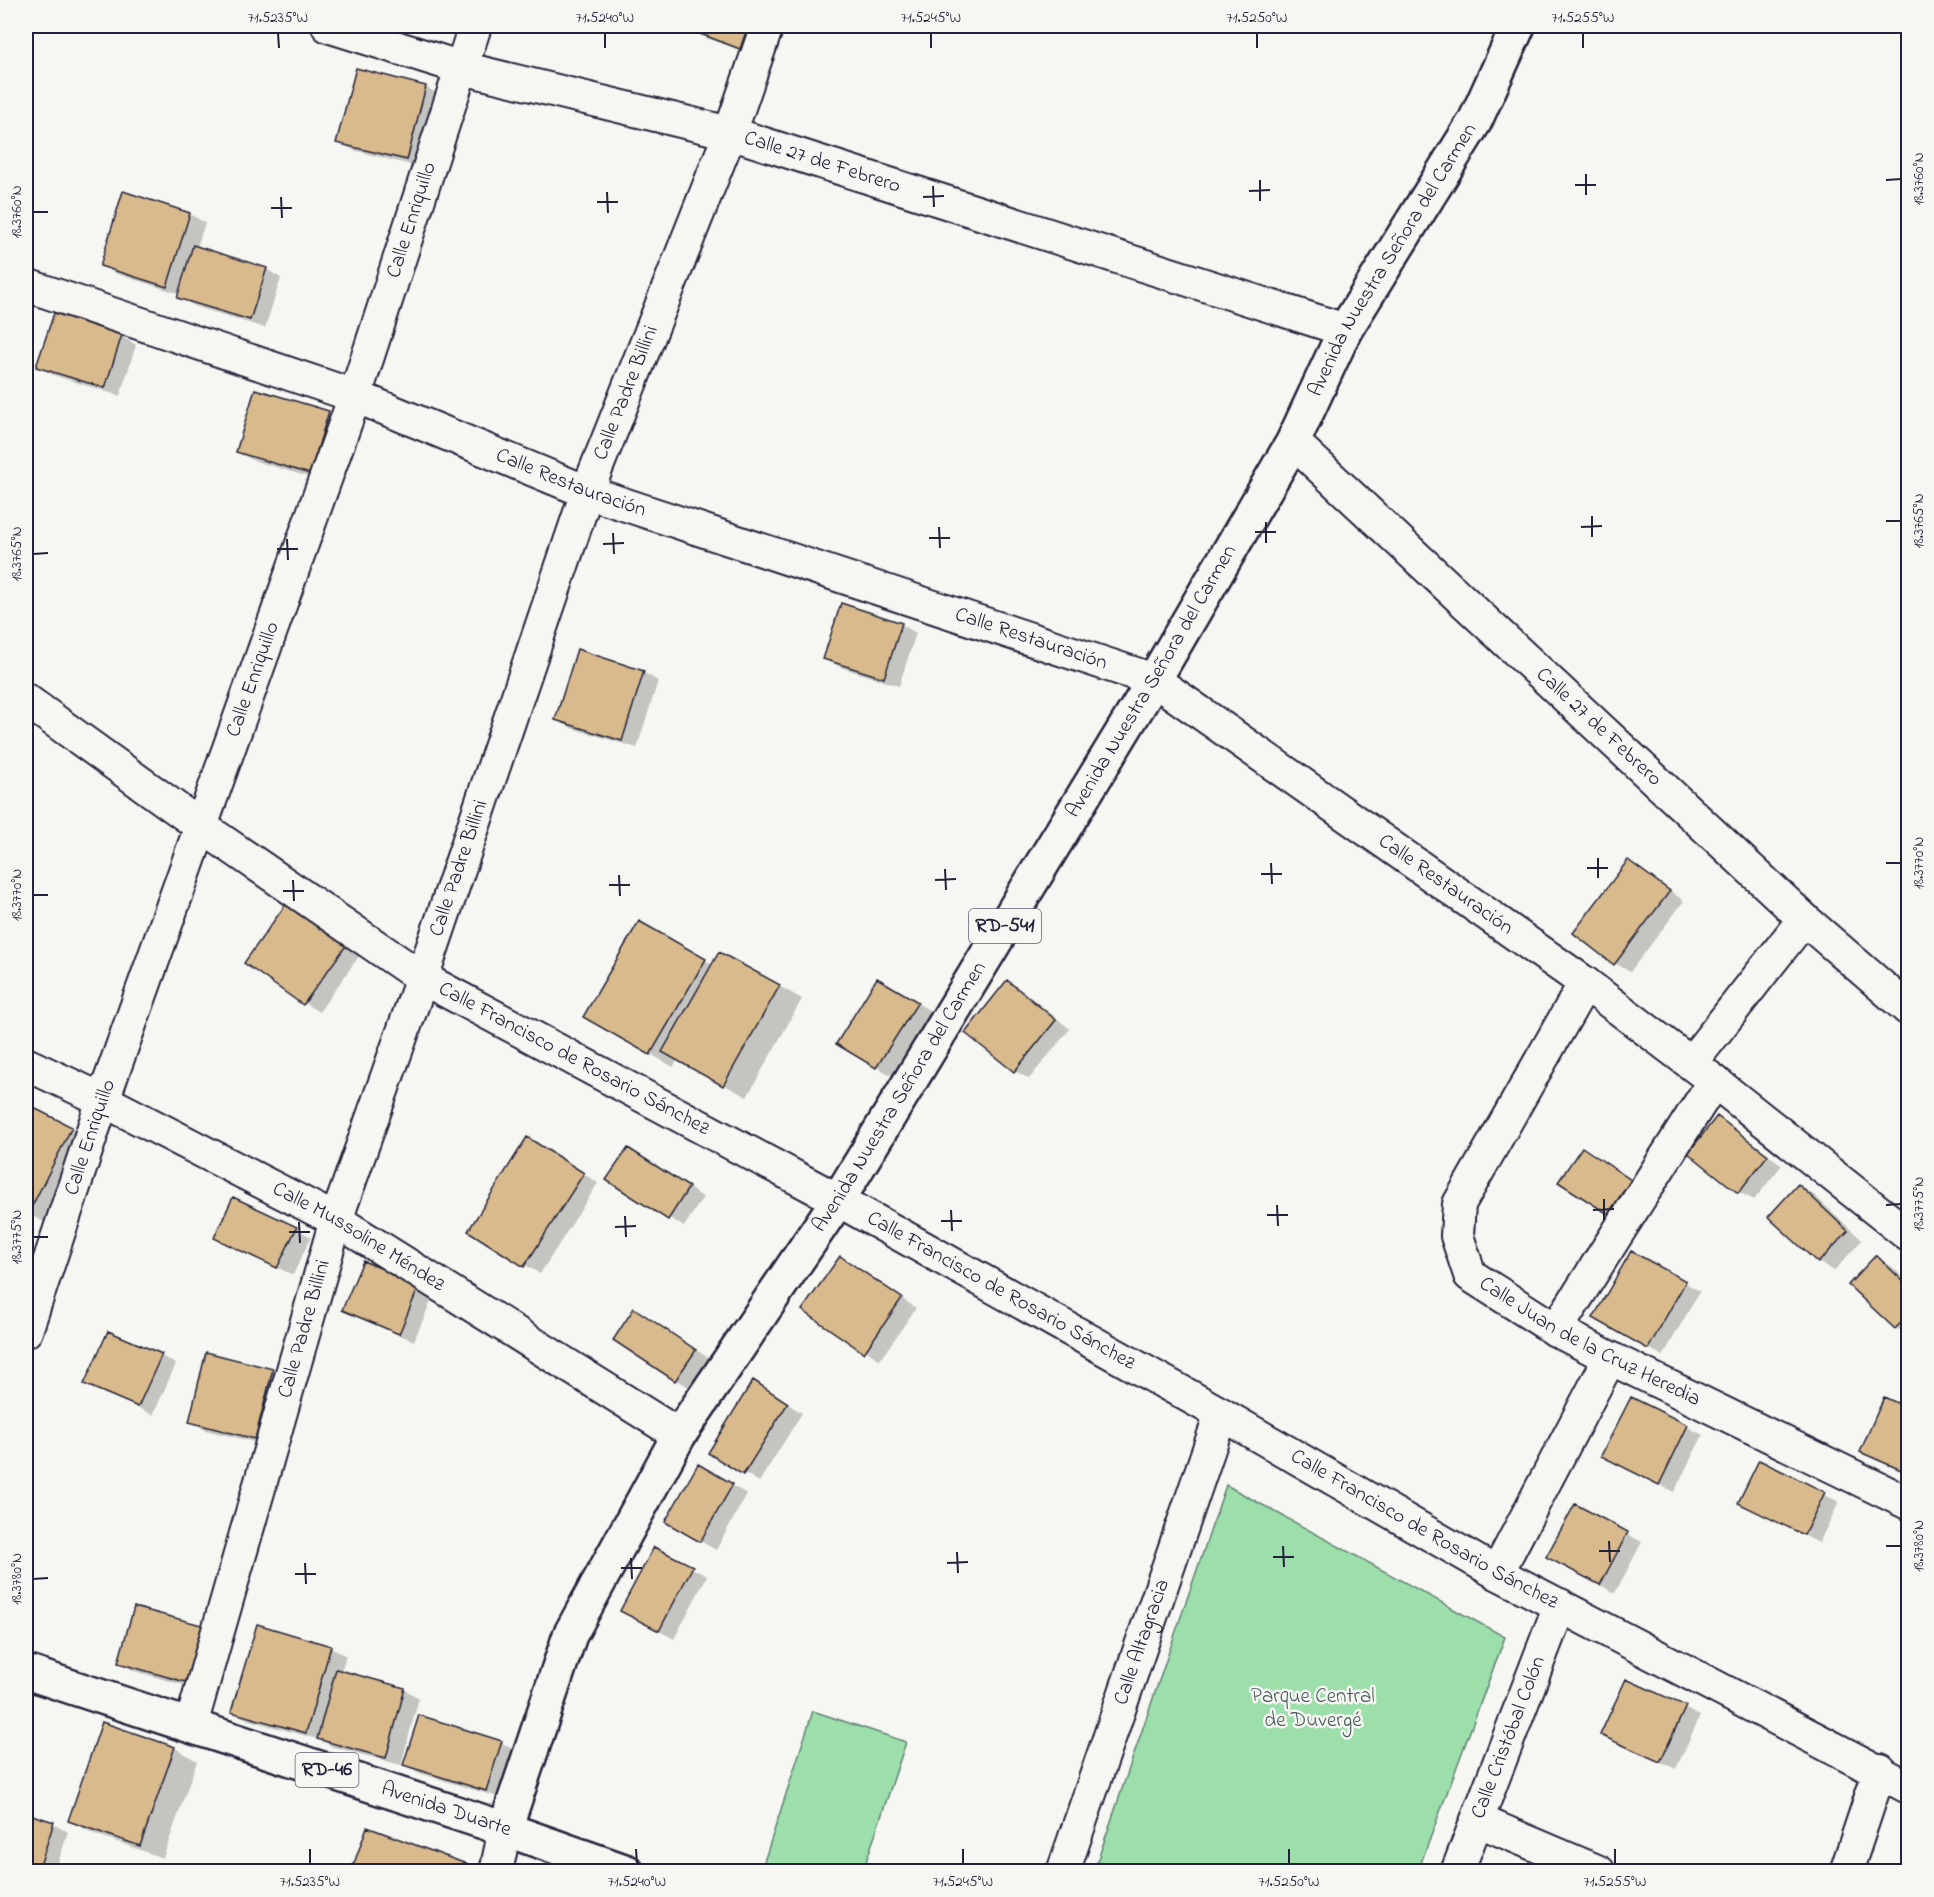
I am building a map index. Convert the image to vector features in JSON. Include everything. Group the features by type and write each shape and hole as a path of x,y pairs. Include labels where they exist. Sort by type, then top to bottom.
{"main road":[{"name":"Avenida Nuestra Señora del Carmen","path":"505,1829 570,1635 679,1435 838,1200 1154,680 1293,442 1345,330 1475,121 1518,26"},
{"name":"Avenida Duarte","path":"26,1672 505,1829 627,1872"}],"street":[{"name":"Calle 27 de Febrero","path":"328,26 462,68 730,133 1345,330"},
{"name":"Calle Enriquillo","path":"26,1331 103,1100 355,396 475,26"},
{"name":"Calle Padre Billini","path":"190,1725 336,1220 422,978 586,492 730,133 767,26"},
{"name":"Calle Restauración","path":"26,285 355,396 586,492 1154,680 1585,983 1908,1235"},
{"name":"Calle 27 de Febrero","path":"1293,442 1804,919 1908,1009"},
{"name":"Calle Francisco de Rosario Sánchez","path":"26,700 202,827 422,978 838,1200 1221,1414 1497,1573 1880,1770 1908,1787"},
{"path":"1556,1330 1702,1072 1804,919"},
{"name":"Calle Juan de la Cruz Heredia","path":"1585,983 1459,1204 1457,1236 1470,1275 1556,1330 1908,1503"},
{"name":"Calle Mussoline Méndez","path":"26,1064 103,1100 336,1220 679,1435"},
{"path":"1497,1573 1610,1358"},
{"name":"Calle Altagracia","path":"1063,1872 1221,1414"},
{"name":"Calle Cristóbal Colón","path":"1457,1872 1560,1605"},
{"path":"1846,1872 1880,1770"},
{"path":"1477,1820 1599,1872"},
{"name":"Avenida Nuestra Señora del Carmen","path":"496,1872 505,1829"}],"green space":[{"name":"Parque Central de Duvergé","path":"1226,1485 1505,1637 1418,1871 1094,1871"},
{"path":"813,1711 906,1742 863,1871 761,1871"}],"building":[{"path":"686,26 748,26 740,49 685,28"},
{"path":"356,68 426,86 407,160 336,143"},
{"path":"123,191 190,213 167,287 100,266"},
{"path":"193,245 267,268 250,320 177,298"},
{"path":"54,313 122,335 105,388 36,367"},
{"path":"255,389 329,411 310,474 236,452"},
{"path":"841,603 902,623 884,678 823,659"},
{"path":"577,649 644,671 622,741 555,720"},
{"path":"1628,860 1670,891 1614,965 1573,933"},
{"path":"293,894 353,936 303,1005 244,963"},
{"path":"639,921 706,959 650,1055 583,1017"},
{"path":"719,952 780,985 723,1086 662,1052"},
{"path":"877,978 918,1002 876,1068 836,1044"},
{"path":"1007,980 1056,1020 1014,1072 965,1033"},
{"path":"26,1104 72,1127 28,1214 26,1213"},
{"path":"1717,1116 1768,1155 1738,1193 1688,1153"},
{"path":"527,1137 584,1173 524,1267 468,1231"},
{"path":"1582,1147 1631,1180 1608,1214 1558,1182"},
{"path":"628,1148 689,1187 668,1220 606,1180"},
{"path":"1798,1184 1848,1231 1818,1263 1768,1217"},
{"path":"233,1197 297,1227 277,1268 214,1238"},
{"path":"1631,1251 1686,1281 1648,1349 1593,1318"},
{"path":"1876,1255 1908,1286 1908,1315 1895,1329 1848,1285"},
{"path":"840,1256 902,1298 864,1353 802,1310"},
{"path":"363,1261 420,1284 399,1334 342,1310"},
{"path":"634,1308 696,1350 675,1381 613,1340"},
{"path":"108,1331 162,1354 138,1407 84,1384"},
{"path":"206,1352 273,1369 255,1439 189,1422"},
{"path":"753,1380 788,1403 743,1475 708,1453"},
{"path":"1631,1397 1688,1425 1659,1485 1601,1456"},
{"path":"1884,1397 1908,1408 1908,1473 1860,1452"},
{"path":"1759,1460 1825,1492 1804,1535 1738,1503"},
{"path":"698,1464 733,1484 700,1542 665,1522"},
{"path":"1575,1504 1628,1532 1600,1585 1546,1557"},
{"path":"654,1547 693,1566 659,1631 620,1611"},
{"path":"134,1607 205,1626 189,1683 118,1663"},
{"path":"257,1624 331,1646 306,1733 231,1712"},
{"path":"336,1669 405,1688 386,1758 317,1739"},
{"path":"1626,1679 1686,1706 1660,1762 1600,1735"},
{"path":"419,1715 502,1741 486,1791 403,1765"},
{"path":"102,1722 175,1747 140,1846 68,1821"},
{"path":"26,1813 54,1822 38,1872 26,1872"},
{"path":"367,1827 472,1866 470,1872 351,1872"},
{"path":"1908,1854 1908,1872 1895,1872"}]}
